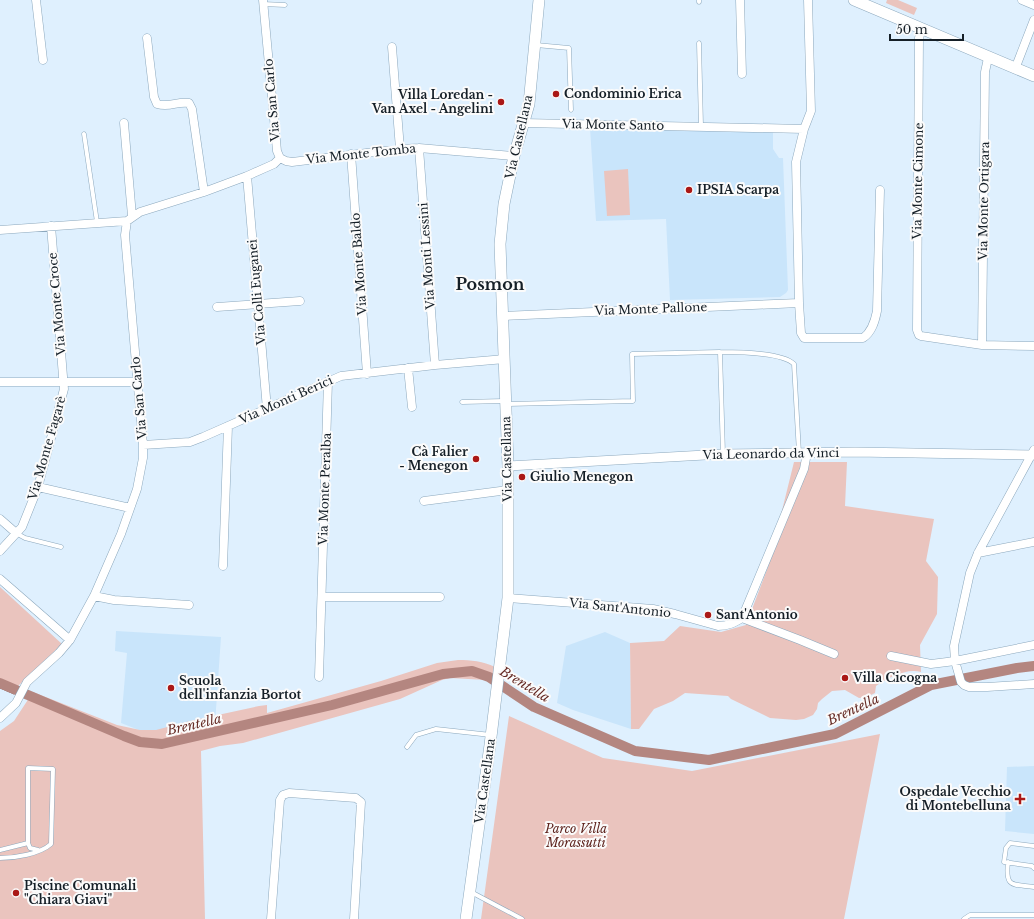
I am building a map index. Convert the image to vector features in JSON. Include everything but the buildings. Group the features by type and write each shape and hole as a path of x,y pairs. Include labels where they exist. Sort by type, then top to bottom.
{"main road":[{"name":"Via Castellana","path":"466,919 508,598 508,466 500,244 504,204 514,156 529,104 539,0"},
{"path":"854,0 922,28 988,58 1034,76"}],"street":[{"path":"36,0 43,60"},
{"path":"740,0 742,74"},
{"path":"808,0 811,111 804,128 796,162 799,303 802,334 804,338 863,338 868,335 875,320 877,311 880,190"},
{"path":"1022,0 1034,5"},
{"name":"Via San Carlo","path":"129,218 140,212 204,192 247,176 274,164 280,158 277,152 263,2"},
{"path":"1016,69 1034,20"},
{"name":"Via Monte Cimone","path":"922,28 919,62 917,330 921,336 982,345"},
{"path":"147,38 154,97 157,104 164,106 183,102 189,103 192,109 204,192"},
{"path":"392,47 400,149"},
{"name":"Via Monte Ortigara","path":"982,345 986,72 988,58"},
{"name":"Via San Carlo","path":"0,718 16,703 27,682 59,653 70,640 94,596 118,541 137,489 143,458 143,445 125,235 129,218 124,123"},
{"name":"Via Monte Santo","path":"524,123 804,128"},
{"name":"Via Monte Tomba","path":"280,158 292,162 350,154 419,148 514,156"},
{"name":"Via Monti Lessini","path":"419,148 435,365"},
{"name":"Via Monte Baldo","path":"350,154 367,374"},
{"name":"Via Colli Euganei","path":"247,176 267,409"},
{"path":"0,230 129,218"},
{"name":"Via Monte Croce","path":"51,226 64,382"},
{"path":"218,307 300,301"},
{"name":"Via Monte Pallone","path":"503,316 799,303"},
{"path":"982,345 1034,346"},
{"name":"Via Monti Berici","path":"143,445 190,442 341,376 435,365 505,359"},
{"path":"408,368 412,407"},
{"name":"Via Monte Peralba","path":"320,677 328,381"},
{"path":"0,382 137,382"},
{"name":"Via Monte Fagarè","path":"0,552 22,527 38,487 64,389 64,382"},
{"path":"223,566 228,426"},
{"name":"Via Leonardo da Vinci","path":"508,466 723,454 855,452 1033,453"},
{"path":"803,453 807,458 804,469 742,618 834,654"},
{"path":"1033,453 978,554 970,573 954,646 954,661 961,682 964,686 1034,684"},
{"path":"38,487 130,508"},
{"path":"424,501 508,490"},
{"path":"0,519 16,533"},
{"path":"978,554 1034,542"},
{"path":"0,579 70,640"},
{"path":"94,596 114,600 189,605"},
{"path":"322,598 440,597"},
{"name":"Via Sant'Antonio","path":"508,598 652,609 718,626 725,626 734,623 742,618"},
{"path":"891,656 931,664 954,661 1034,645"},
{"path":"271,919 280,800 283,794 289,793 356,798 362,802 354,919"}],"lane":[{"path":"263,2 285,5"},
{"path":"699,43 701,126"},
{"path":"534,45 569,48 571,110"},
{"path":"84,134 97,222"},
{"path":"720,352 723,454"},
{"path":"462,402 633,401 632,354 720,352 761,354 789,361 794,364 803,453"},
{"path":"16,533 25,538 61,547"},
{"path":"407,747 416,735 436,729 491,735"},
{"path":"0,858 19,856 46,848 51,844 53,769 28,768 28,843 30,848 39,850"},
{"path":"0,850 28,843"},
{"path":"1034,846 1010,843 1006,848 1004,862 1032,866 1034,868"},
{"path":"1008,862 1007,876 1009,881 1014,884 1034,887"},
{"path":"470,892 522,919"},
{"path":"964,919 970,915 1034,914"}],"shaded area":[{"name":"IPSIA Scarpa","path":"590,128 773,132 773,149 779,158 783,158 788,290 786,293 780,297 670,300 666,219 596,221"},
{"name":"Scuola dell'infanzia Bortot","path":"116,631 221,637 215,724 144,732 121,723 127,653 115,651"},
{"path":"605,632 630,643 631,729 573,710 557,703 566,646"},
{"path":"0,680 17,687 14,694 0,688"},
{"name":"Ospedale Vecchio di Montebelluna","path":"1034,766 1034,834 1005,831 1007,767"}],"green space":[{"path":"887,0 898,0 917,8 914,15 886,3"},
{"path":"628,169 630,215 607,216 604,171"},
{"path":"794,462 847,462 845,506 934,519 926,561 938,577 937,614 920,645 921,672 909,671 892,677 876,686 875,693 867,697 859,698 845,690 832,691 818,703 817,709 813,715 804,719 796,720 770,718 731,699 728,696 685,693 673,701 654,709 639,729 631,729 630,643 664,641 680,626 721,632 746,625 768,567"},
{"path":"0,587 62,644 17,687 0,680"},
{"path":"458,660 477,661 495,667 493,682 486,680 450,678 442,680 400,699 243,743 220,746 201,751 205,919 0,919 0,731 14,721 33,692 117,725 140,730 156,730 259,706 267,705 267,713 381,681 437,663"},
{"name":"Parco Villa Morassutti","path":"509,716 603,758 692,771 880,734 844,919 481,919"}],"waterway":[{"name":"Brentella","path":"0,683 124,736 140,742 162,744 332,705 443,674 472,671 489,677 534,707 635,751 709,760 835,734 931,685 1034,666"}],"place":[{"name":"Condominio Erica","path":"556,94"},
{"name":"Villa Loredan - Van Axel - Angelini","path":"501,102"},
{"name":"IPSIA Scarpa","path":"689,190"},
{"name":"Cà Falier - Menegon","path":"476,459"},
{"name":"Giulio Menegon","path":"522,477"},
{"name":"Sant'Antonio","path":"708,615"},
{"name":"Villa Cicogna","path":"845,678"},
{"name":"Scuola dell'infanzia Bortot","path":"171,688"},
{"name":"Ospedale Vecchio di Montebelluna","path":"1020,799"},
{"name":"Piscine Comunali \"Chiara Giavi\"","path":"16,893"}],"district":[{"name":"Posmon","path":"490,284"}]}
